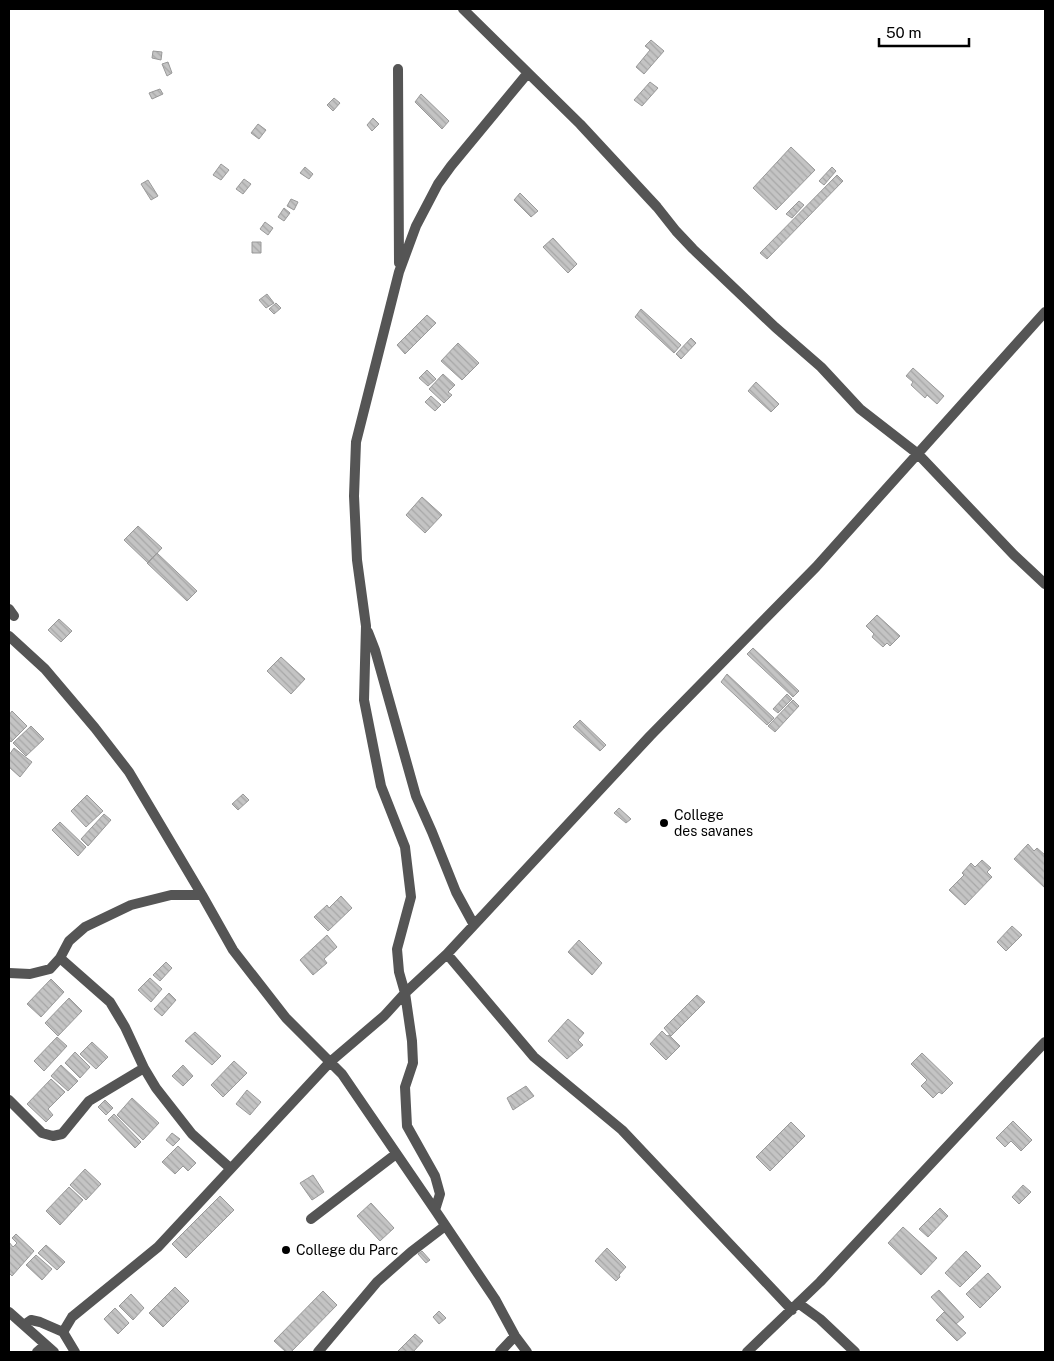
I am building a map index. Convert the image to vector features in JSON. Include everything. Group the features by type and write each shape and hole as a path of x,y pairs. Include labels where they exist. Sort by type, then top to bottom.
{"street":[{"path":"463,9 580,124 693,249 775,327 821,366 860,409 918,454 1014,555 1045,584"},
{"path":"398,69 399,272"},
{"path":"435,1210 440,1194 435,1176 407,1126 405,1087 412,1063 412,1041 405,993 399,972 398,949 411,897 405,847 382,786 364,700 366,626 356,550 354,496 356,442 399,272 416,226 438,184 469,143 528,74"},
{"path":"63,1332 72,1318 158,1247 330,1062 384,1016 405,993 447,954 650,736 816,567 1045,312"},
{"path":"366,626 375,650 416,796 456,892 474,925"},
{"path":"9,636 45,669 129,772 233,950 286,1018 348,1081 495,1299 515,1336 527,1352"},
{"path":"9,973 41,972 50,969 60,958 69,941 85,927 131,905 171,895 202,895"},
{"path":"447,954 534,1057 622,1130 795,1307 820,1319 855,1352"},
{"path":"60,958 110,1002 156,1088 192,1134 230,1168"},
{"path":"747,1352 795,1307 1045,1042"},
{"path":"9,1100 42,1133 53,1136 62,1134 89,1101 144,1068"},
{"path":"311,1219 396,1154"},
{"path":"318,1352 376,1282 445,1226"},
{"path":"9,1312 24,1325 41,1348 54,1352"},
{"path":"24,1325 30,1320 40,1322 63,1332 75,1352"},
{"path":"500,1352 515,1336"}],"building":[{"path":"651,40 664,51 644,74 636,67 650,50 645,46"},
{"path":"153,51 162,52 161,60 152,58"},
{"path":"168,62 172,73 167,76 162,64"},
{"path":"650,82 658,88 642,106 634,100"},
{"path":"160,89 163,94 152,99 149,93"},
{"path":"421,94 449,121 442,129 415,102"},
{"path":"334,98 340,103 333,111 327,105"},
{"path":"373,118 379,124 372,131 367,125"},
{"path":"258,124 266,130 259,139 251,133"},
{"path":"791,147 815,170 776,210 753,188"},
{"path":"221,164 229,170 221,180 213,175"},
{"path":"305,167 313,174 309,179 300,173"},
{"path":"832,167 836,171 824,185 819,181"},
{"path":"837,175 843,181 767,259 760,253"},
{"path":"244,179 251,184 243,194 236,189"},
{"path":"148,180 158,196 151,200 141,184"},
{"path":"520,193 538,211 531,217 514,200"},
{"path":"291,199 298,202 294,210 287,206"},
{"path":"799,201 804,205 792,218 786,214"},
{"path":"284,208 290,213 284,221 278,217"},
{"path":"265,222 273,228 268,235 260,229"},
{"path":"553,238 577,264 568,273 543,247"},
{"path":"252,242 261,242 261,253 252,253"},
{"path":"267,294 274,303 266,308 259,300"},
{"path":"276,303 281,308 274,314 269,309"},
{"path":"641,309 681,345 674,353 635,317"},
{"path":"427,315 436,323 405,354 397,345"},
{"path":"691,338 696,343 681,359 676,354"},
{"path":"458,343 479,363 462,380 441,361"},
{"path":"913,368 944,396 937,404 927,395 925,398 911,385 913,382 906,376"},
{"path":"427,370 436,379 428,386 419,378"},
{"path":"443,374 455,385 448,392 452,395 444,403 429,389"},
{"path":"756,382 779,404 771,412 748,391"},
{"path":"431,396 441,405 435,411 425,402"},
{"path":"422,497 442,515 425,533 406,515"},
{"path":"138,526 162,548 148,563 124,540"},
{"path":"157,553 197,591 187,601 147,563"},
{"path":"877,615 900,636 890,646 887,643 883,647 872,637 874,634 866,626"},
{"path":"59,619 72,631 61,642 48,630"},
{"path":"753,648 799,691 793,697 747,654"},
{"path":"281,657 305,679 291,694 267,671"},
{"path":"727,674 774,718 767,725 721,682"},
{"path":"787,694 792,699 778,713 773,709"},
{"path":"793,700 799,706 775,732 768,726"},
{"path":"12,711 27,726 11,742 9,739 9,715"},
{"path":"580,720 606,745 600,751 573,727"},
{"path":"31,726 44,739 26,756 13,743"},
{"path":"14,748 32,762 20,777 9,767 9,755"},
{"path":"243,794 249,800 238,810 232,804"},
{"path":"87,795 103,811 86,827 71,811"},
{"path":"619,808 631,819 626,823 614,813"},
{"path":"104,814 111,820 88,846 81,839"},
{"path":"60,822 86,847 78,856 52,830"},
{"path":"1028,844 1034,851 1037,848 1045,855 1045,888 1014,859"},
{"path":"982,860 991,868 987,872 992,877 965,905 949,890 964,875 962,873 971,863 975,867"},
{"path":"341,896 352,908 328,931 314,917 327,905 329,908"},
{"path":"1012,926 1022,935 1006,951 997,942"},
{"path":"327,935 337,947 324,959 327,963 313,975 300,960"},
{"path":"579,940 602,963 592,975 568,952"},
{"path":"166,962 172,968 160,981 153,975"},
{"path":"150,978 162,989 151,1002 138,990"},
{"path":"51,979 64,992 41,1017 27,1004"},
{"path":"169,993 176,1000 162,1016 154,1009"},
{"path":"697,995 705,1002 671,1036 664,1028"},
{"path":"69,998 82,1011 58,1036 45,1023"},
{"path":"568,1019 584,1033 578,1040 583,1045 567,1059 548,1041"},
{"path":"662,1031 680,1046 666,1060 650,1044"},
{"path":"195,1032 221,1056 212,1065 185,1041"},
{"path":"57,1037 67,1046 44,1071 34,1061"},
{"path":"92,1042 108,1057 96,1069 80,1054"},
{"path":"75,1052 90,1067 80,1078 65,1063"},
{"path":"922,1053 953,1083 942,1094 939,1092 933,1098 921,1086 927,1080 911,1064"},
{"path":"234,1061 247,1073 223,1097 211,1085"},
{"path":"61,1065 78,1081 68,1091 51,1076"},
{"path":"183,1065 193,1076 183,1086 172,1076"},
{"path":"51,1079 65,1092 48,1109 53,1115 46,1122 27,1104"},
{"path":"526,1086 534,1096 513,1110 507,1098"},
{"path":"247,1090 261,1102 250,1115 236,1104"},
{"path":"132,1098 159,1123 143,1140 117,1115"},
{"path":"105,1100 113,1108 106,1115 98,1107"},
{"path":"114,1114 141,1142 135,1148 108,1120"},
{"path":"1013,1121 1032,1140 1021,1151 1011,1141 1005,1147 996,1138"},
{"path":"791,1122 805,1136 770,1171 756,1157"},
{"path":"172,1133 180,1139 173,1146 166,1140"},
{"path":"178,1146 196,1163 188,1171 183,1166 175,1174 162,1162"},
{"path":"85,1169 101,1184 86,1200 70,1185"},
{"path":"313,1175 324,1192 312,1200 300,1183"},
{"path":"1023,1185 1031,1192 1019,1204 1012,1197"},
{"path":"69,1187 83,1200 60,1225 46,1211"},
{"path":"220,1196 234,1210 186,1258 172,1244"},
{"path":"371,1203 394,1228 380,1241 357,1216"},
{"path":"940,1208 948,1216 928,1237 919,1229"},
{"path":"903,1227 937,1258 921,1275 888,1243"},
{"path":"16,1234 34,1251 12,1276 9,1273 9,1242 13,1247 17,1243 12,1238"},
{"path":"46,1245 65,1262 57,1270 38,1253"},
{"path":"607,1248 626,1267 616,1281 595,1261"},
{"path":"422,1251 430,1260 426,1263 418,1254"},
{"path":"966,1251 981,1266 960,1287 945,1273"},
{"path":"36,1255 52,1269 42,1280 26,1265"},
{"path":"988,1273 1001,1287 980,1308 966,1294"},
{"path":"175,1287 189,1301 163,1327 149,1313"},
{"path":"939,1290 964,1317 956,1324 931,1297"},
{"path":"323,1291 337,1305 291,1352 286,1352 274,1341"},
{"path":"131,1294 144,1308 133,1320 119,1306"},
{"path":"115,1308 129,1323 118,1334 104,1319"},
{"path":"439,1311 446,1318 439,1324 433,1317"},
{"path":"944,1312 966,1333 957,1341 936,1320"},
{"path":"415,1334 423,1341 413,1352 397,1352"}],"place":[{"name":"College des savanes","path":"664,823"},
{"name":"College du Parc","path":"286,1250"}]}
